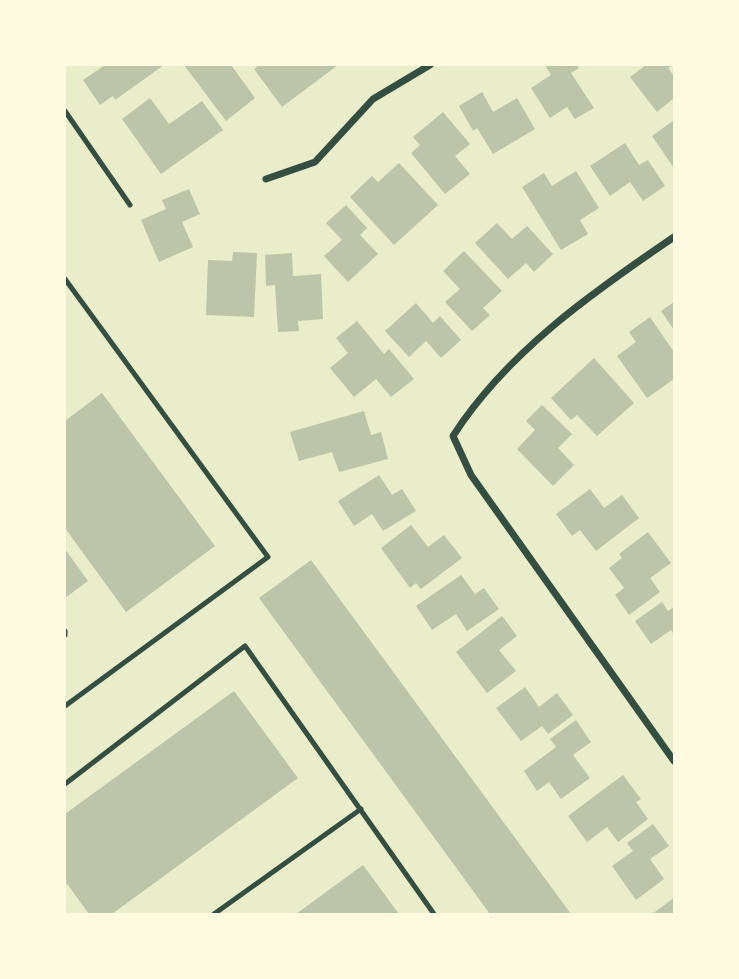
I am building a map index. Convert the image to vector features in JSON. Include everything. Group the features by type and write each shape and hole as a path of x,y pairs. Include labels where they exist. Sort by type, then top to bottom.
{"street":[{"path":"266,178 315,162 373,99 430,65"},
{"path":"674,237 585,298 476,400 453,436 471,475 674,761"}],"lane":[{"path":"65,111 130,205"},
{"path":"65,279 268,557 65,706"},
{"path":"65,784 245,646 434,914"},
{"path":"214,914 361,809"}],"building":[{"path":"105,65 164,65 115,100 113,96 100,105 83,80"},
{"path":"184,65 231,65 255,98 226,121"},
{"path":"260,65 338,65 282,107 254,69"},
{"path":"545,65 577,65 579,68 571,73 594,108 575,119 567,107 550,118 531,88 551,75"},
{"path":"646,65 673,65 668,68 674,76 674,98 657,112 630,77"},
{"path":"482,92 493,112 517,98 535,129 493,154 477,128 473,131 459,106"},
{"path":"150,98 169,124 202,101 223,130 161,174 122,119"},
{"path":"443,112 470,144 455,156 470,174 445,194 411,153 420,145 413,137"},
{"path":"674,120 674,168 652,136"},
{"path":"625,143 639,165 648,160 665,186 643,201 630,182 610,196 590,166"},
{"path":"399,163 438,205 394,245 350,197 372,176 378,182"},
{"path":"576,171 599,208 580,220 588,234 561,250 522,187 544,173 552,186"},
{"path":"189,189 200,214 182,222 193,247 159,262 141,220 166,209 162,200"},
{"path":"346,205 367,228 360,235 378,254 348,282 324,256 342,240 326,223"},
{"path":"497,223 512,239 527,226 553,254 534,272 526,263 508,279 475,243"},
{"path":"464,251 502,291 483,308 490,315 472,331 445,302 460,289 443,271"},
{"path":"233,252 257,253 254,317 206,315 208,260 232,261"},
{"path":"292,253 293,276 321,274 323,319 298,321 299,331 278,332 275,285 266,286 265,255"},
{"path":"674,302 674,330 661,311"},
{"path":"416,303 433,323 440,316 461,340 441,358 426,341 409,357 385,331"},
{"path":"650,317 674,352 674,379 647,398 617,356 636,342 629,332"},
{"path":"357,321 384,354 389,349 414,379 391,397 376,379 354,397 330,368 348,353 336,338"},
{"path":"594,358 634,403 597,436 577,415 571,420 551,398"},
{"path":"102,393 215,546 126,612 65,528 65,421"},
{"path":"542,405 572,434 558,448 574,465 553,486 517,449 535,430 526,421"},
{"path":"364,411 371,435 381,432 388,459 339,472 332,452 299,461 290,432"},
{"path":"379,475 392,495 402,489 416,511 383,531 372,514 354,526 338,501"},
{"path":"590,489 604,508 622,495 639,518 596,551 580,530 572,536 556,514"},
{"path":"411,525 428,547 444,535 462,558 421,589 416,583 410,588 381,548"},
{"path":"648,532 671,563 650,578 660,592 629,615 615,595 624,588 609,568 622,558 619,554"},
{"path":"65,549 88,581 65,598"},
{"path":"311,560 571,914 490,914 259,598"},
{"path":"461,575 475,594 484,588 499,609 467,631 456,614 432,630 416,606"},
{"path":"662,602 668,611 674,607 674,635 671,630 651,644 635,621"},
{"path":"502,616 517,636 499,650 516,671 487,693 456,652"},
{"path":"525,687 539,707 557,693 573,715 548,734 542,726 521,741 496,708"},
{"path":"234,691 298,778 112,914 89,914 65,881 65,814"},
{"path":"576,720 591,742 573,755 590,778 561,799 549,782 537,791 524,771 556,747 550,739"},
{"path":"623,775 641,799 636,802 648,819 618,842 607,827 587,842 568,816"},
{"path":"653,824 669,846 650,859 664,879 636,900 612,866 633,851 627,843"},
{"path":"363,865 399,914 296,914"},
{"path":"674,898 674,914 652,914"}]}
